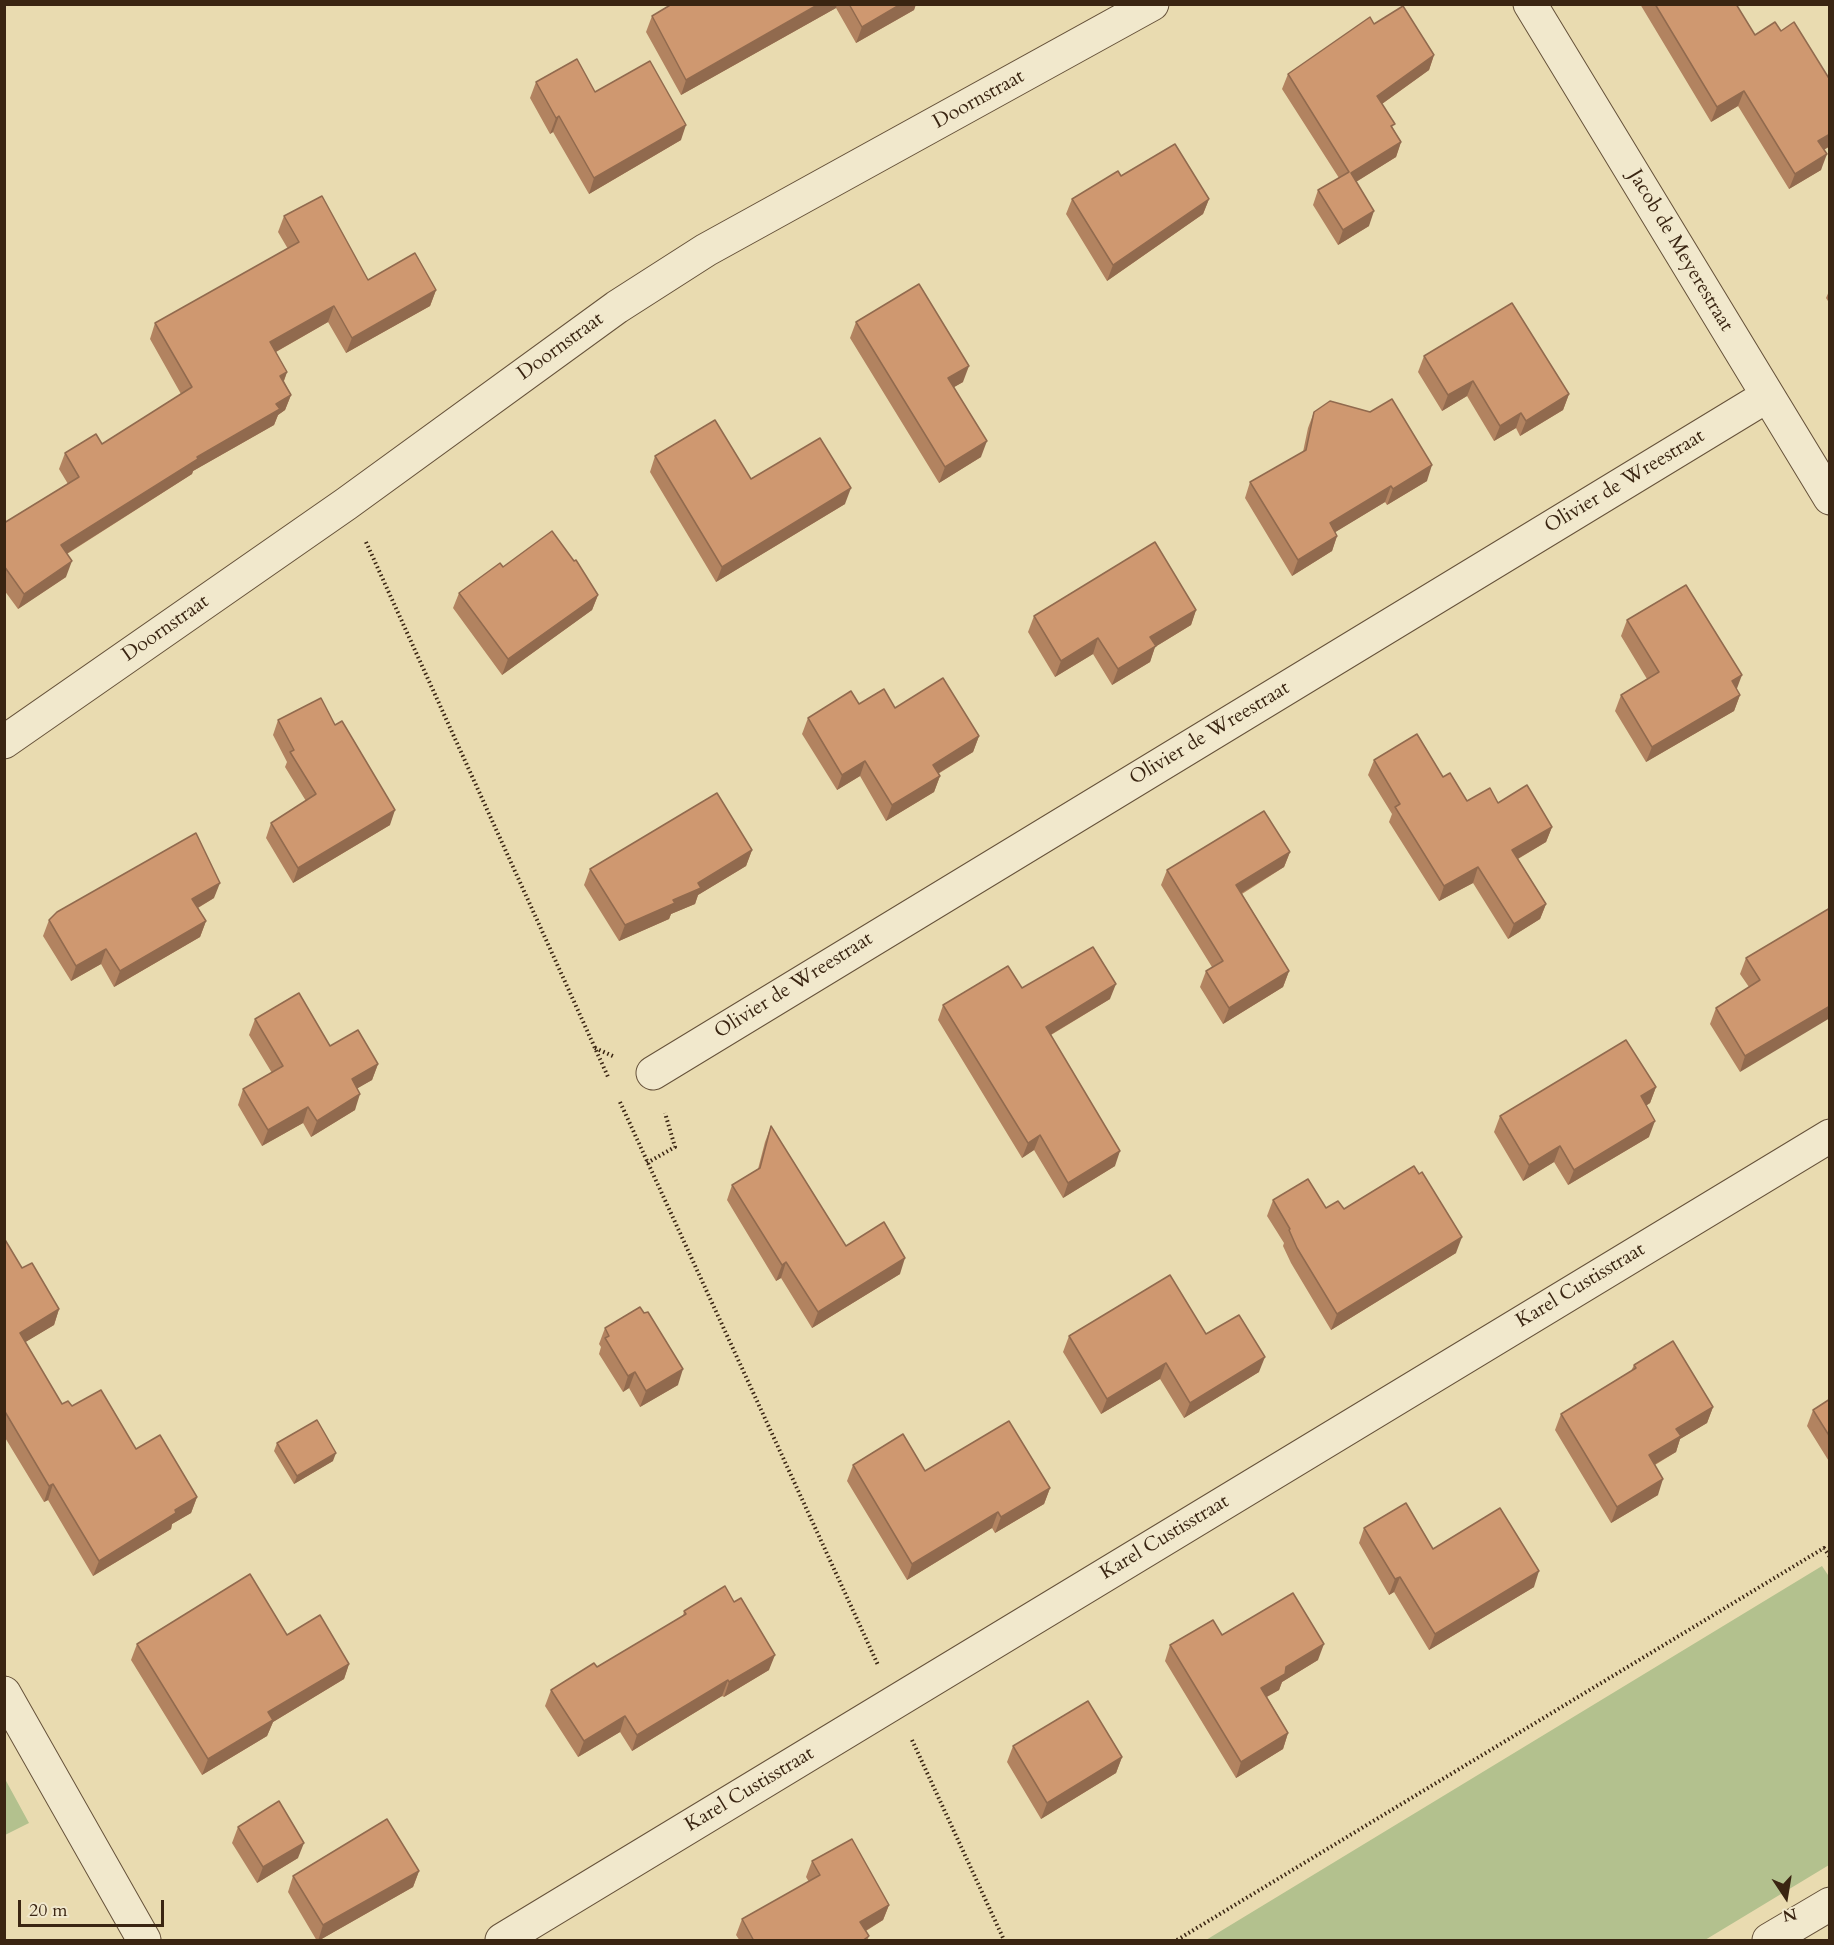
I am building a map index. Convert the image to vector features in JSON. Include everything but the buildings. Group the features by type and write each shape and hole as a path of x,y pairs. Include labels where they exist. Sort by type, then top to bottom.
{"street":[{"name":"Doornstraat","path":"4,742 346,504 617,307 706,250 1152,4"},
{"name":"Jacob de Meyerestraat","path":"1530,4 1830,498"},
{"name":"Olivier de Wreestraat","path":"653,1073 1767,396"},
{"name":"Karel Custisstraat","path":"502,1941 1830,1136"},
{"path":"4,1693 144,1941"},
{"path":"1769,1941 1830,1904"}],"path":[{"path":"346,504 381,571 614,1090"},
{"path":"619,1100 1004,1941"},
{"path":"1177,1941 1824,1548 1830,1557"}],"green space":[{"path":"1822,1566 1830,1578 1829,1865 1705,1940 1206,1940"},
{"path":"5,1779 29,1823 4,1835"}]}
